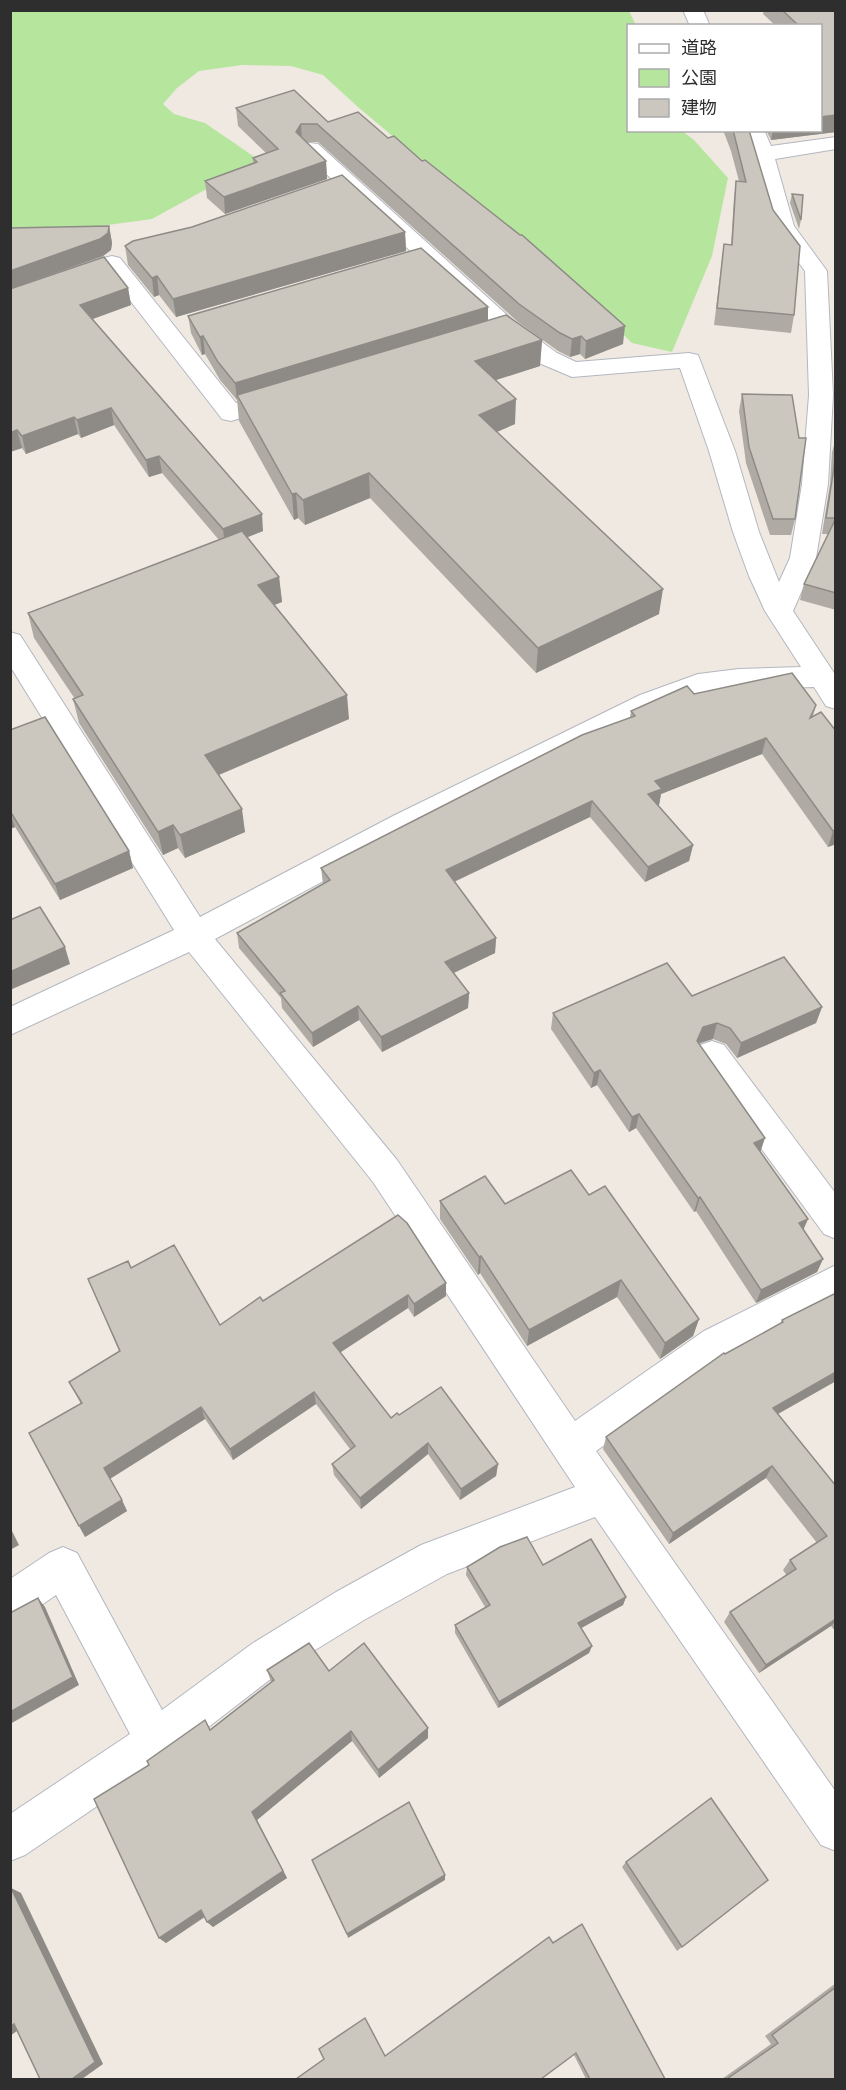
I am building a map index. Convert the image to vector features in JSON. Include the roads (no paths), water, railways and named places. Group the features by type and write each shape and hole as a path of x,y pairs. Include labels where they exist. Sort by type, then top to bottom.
{"street":[{"path":"754,132 763,154 783,227 816,271 828,393 803,558 779,611"},
{"path":"763,154 836,143"},
{"path":"310,149 336,186 426,255 498,332 572,370 688,360 722,451 746,532 762,576 779,611 830,686"},
{"path":"403,262 426,255"},
{"path":"89,272 120,257 178,326 231,413 298,393"},
{"path":"10,642 194,935 385,1171 603,1495 836,1830"},
{"path":"10,1022 194,935 404,824 650,702 698,684 739,679 830,686"},
{"path":"712,1055 836,1223"},
{"path":"571,1446 717,1343 836,1281"},
{"path":"10,1840 156,1741 267,1657 350,1606 435,1559 603,1495"},
{"path":"10,1603 63,1567 156,1741"}]}
